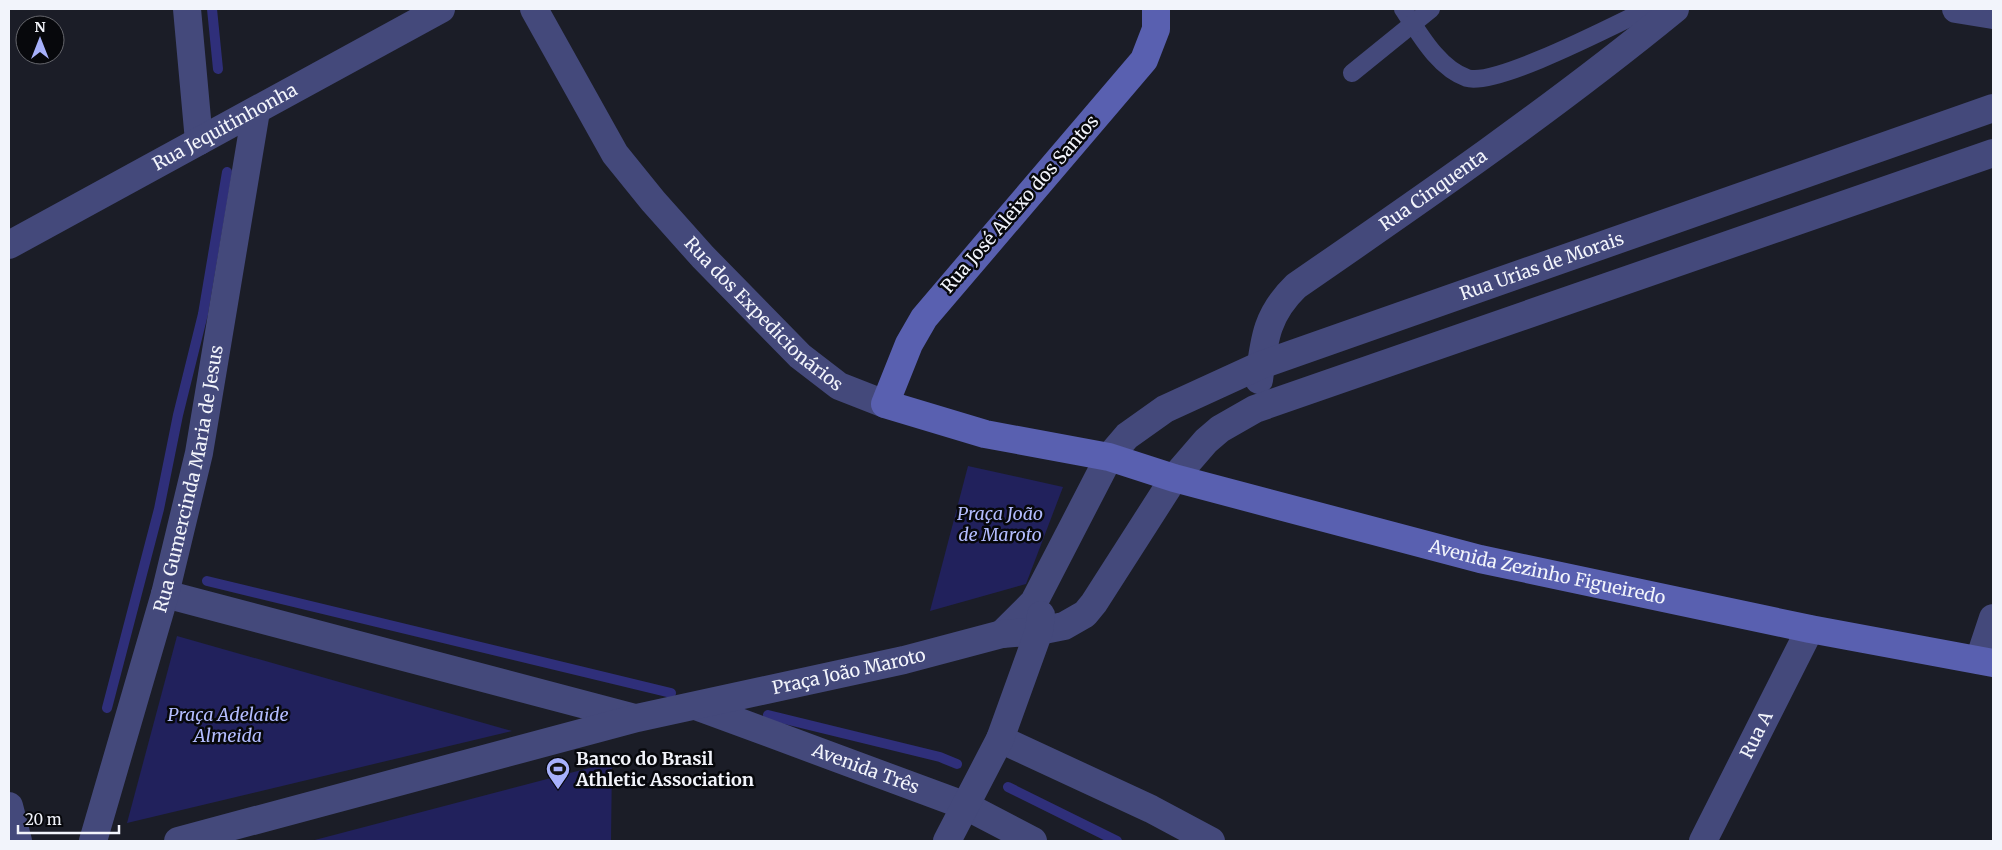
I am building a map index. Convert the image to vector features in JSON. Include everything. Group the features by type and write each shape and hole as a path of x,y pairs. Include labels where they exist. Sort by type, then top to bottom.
{"main road":[{"name":"Rua José Aleixo dos Santos","path":"885,404 909,344 924,318 1144,60 1156,29 1156,9"},
{"name":"Rua dos Expedicionários","path":"885,404 932,420 985,434 1109,457"},
{"name":"Avenida Zezinho Figueiredo","path":"1109,457 1174,478 1480,559 1810,629 1986,662"}],"street":[{"path":"187,9 199,141"},
{"name":"Rua Jequitinhonha","path":"9,246 441,9"},
{"name":"Rua dos Expedicionários","path":"534,9 615,154 653,202 702,257 800,356 839,386 885,404"},
{"name":"Rua Cinquenta","path":"1255,409 1260,365 1271,317 1280,301 1296,286 1434,191 1608,64 1674,9"},
{"path":"1956,9 1993,15"},
{"name":"Rua Urias de Morais","path":"1109,457 1127,436 1164,409 1260,365 1993,108"},
{"name":"Rua Gumercinda Maria de Jesus","path":"93,841 165,594 199,453 256,111"},
{"path":"1174,478 1206,441 1220,428 1255,409 1993,153"},
{"name":"Praça João Maroto","path":"1002,634 1021,617 1040,592 1109,457"},
{"name":"Praça João Maroto","path":"696,706 904,660 1002,634 1039,632 1064,626 1085,614 1174,478"},
{"path":"947,841 1000,739 1039,632 1042,611 1040,592"},
{"path":"165,594 637,718"},
{"path":"1986,662 1993,618"},
{"name":"Rua A","path":"1703,841 1810,629"},
{"path":"178,841 637,718 696,706"},
{"name":"Avenida Três","path":"696,706 966,806 1033,841"},
{"path":"1000,739 1151,809 1211,841"},
{"path":"9,806 18,841"}],"lane":[{"path":"1403,9 1438,57 1452,70 1468,78 1484,79 1502,74 1602,32 1648,9"},
{"path":"1352,73 1414,25 1430,9"}],"green space":[{"name":"Praça João de Maroto","path":"968,466 1063,487 1026,584 930,611"},
{"name":"Praça Adelaide Almeida","path":"177,636 512,731 127,823"},
{"name":"Banco do Brasil Athletic Association","path":"612,762 611,841 311,841"}],"waterway":[{"path":"212,9 218,69"},
{"path":"107,708 159,509 178,415 203,314 227,172"},
{"path":"207,581 671,693"},
{"path":"768,715 940,757 957,764"},
{"path":"1008,787 1117,841"}],"place":[{"name":"Banco do Brasil Athletic Association","path":"558,790"}]}
